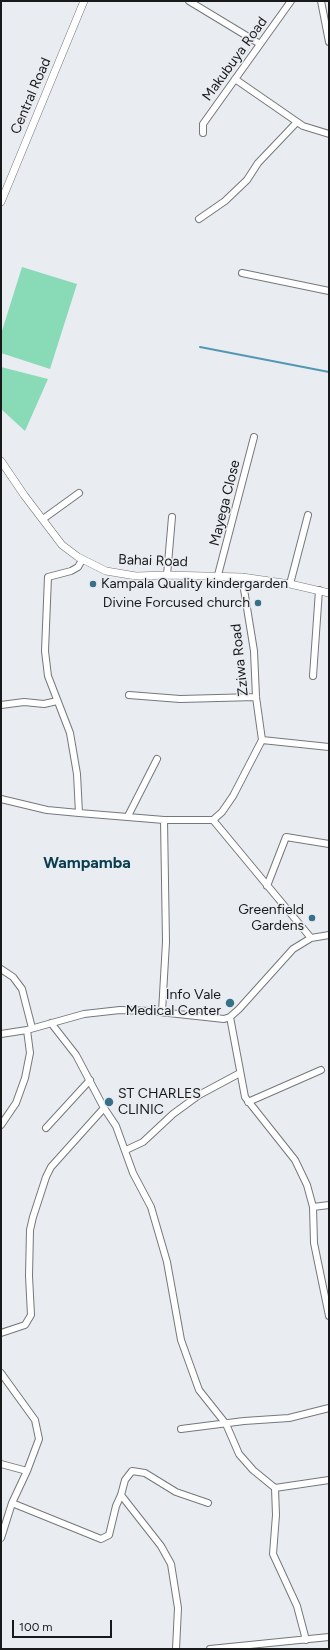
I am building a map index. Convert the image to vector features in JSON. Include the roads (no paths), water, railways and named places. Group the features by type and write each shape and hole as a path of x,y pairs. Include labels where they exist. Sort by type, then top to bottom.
{"street":[{"name":"Central Road","path":"1,202 84,1"},
{"path":"189,1 260,44"},
{"name":"Makubuya Road","path":"202,133 203,124 291,1"},
{"path":"321,1 329,42"},
{"path":"235,79 297,122 308,128 329,134"},
{"path":"199,219 225,201 247,180 258,163 297,122"},
{"path":"242,273 329,291"},
{"name":"Mayega Close","path":"218,575 254,437"},
{"name":"Bahai Road","path":"1,461 62,545 82,560 106,572 119,574 218,575 242,577 290,584 329,593"},
{"path":"43,519 79,494"},
{"path":"290,584 308,515"},
{"path":"167,575 172,516"},
{"path":"79,813 75,762 70,733 48,676 46,651 48,577 71,571 78,567 82,560"},
{"name":"Zziwa Road","path":"242,577 254,651 256,697 262,740"},
{"path":"313,676 319,590"},
{"path":"129,695 180,699 256,697"},
{"path":"1,705 24,702 44,704 57,701"},
{"path":"1,799 47,810 164,820 212,820 222,812 233,796 262,740 329,747"},
{"path":"128,816 157,759"},
{"path":"162,1012 166,942 164,820"},
{"path":"212,820 312,938"},
{"path":"267,886 286,837 329,844"},
{"path":"1,1034 29,1029 84,1014 99,1012 136,1010 162,1012 216,1020 230,1017 240,1010 293,948 312,938 329,935"},
{"path":"1,969 13,977 22,989 29,1029 30,1053 26,1078 16,1103 1,1125"},
{"path":"230,1017 243,1091 248,1102 300,1169 307,1185 313,1208 314,1243 329,1316"},
{"path":"51,1023 69,1045 90,1080 104,1108 116,1126 126,1150 133,1173 151,1207 158,1226 167,1262 181,1340 199,1390 226,1424 239,1454 253,1470 275,1488 329,1480"},
{"path":"248,1102 321,1070"},
{"path":"126,1150 143,1142 173,1114 199,1095 240,1073"},
{"path":"46,1128 90,1080"},
{"path":"1,1333 25,1325 31,1315 29,1276 30,1230 32,1217 46,1177 51,1167 104,1108"},
{"path":"313,1208 329,1205"},
{"path":"1,1373 31,1414 38,1429 38,1443 12,1504 1,1538"},
{"path":"181,1428 289,1418 329,1408"},
{"path":"1,1464 27,1471"},
{"path":"12,1504 101,1539 109,1535 116,1506 129,1474 132,1471 139,1471 176,1492 208,1503"},
{"path":"275,1488 276,1515 273,1554 297,1606 306,1640"},
{"path":"121,1495 161,1546 171,1564 178,1608 176,1649"},
{"path":"210,1649 329,1637"}],"waterway":[{"path":"200,347 329,372"}],"place":[{"name":"Kampala Quality kindergarden","path":"93,584"},
{"name":"Divine Forcused church","path":"258,603"},
{"name":"Greenfield Gardens","path":"312,918"},
{"name":"Info Vale Medical Center","path":"230,1003"},
{"name":"ST CHARLES CLINIC","path":"109,1102"}],"district":[{"name":"Wampamba","path":"87,863"}]}
